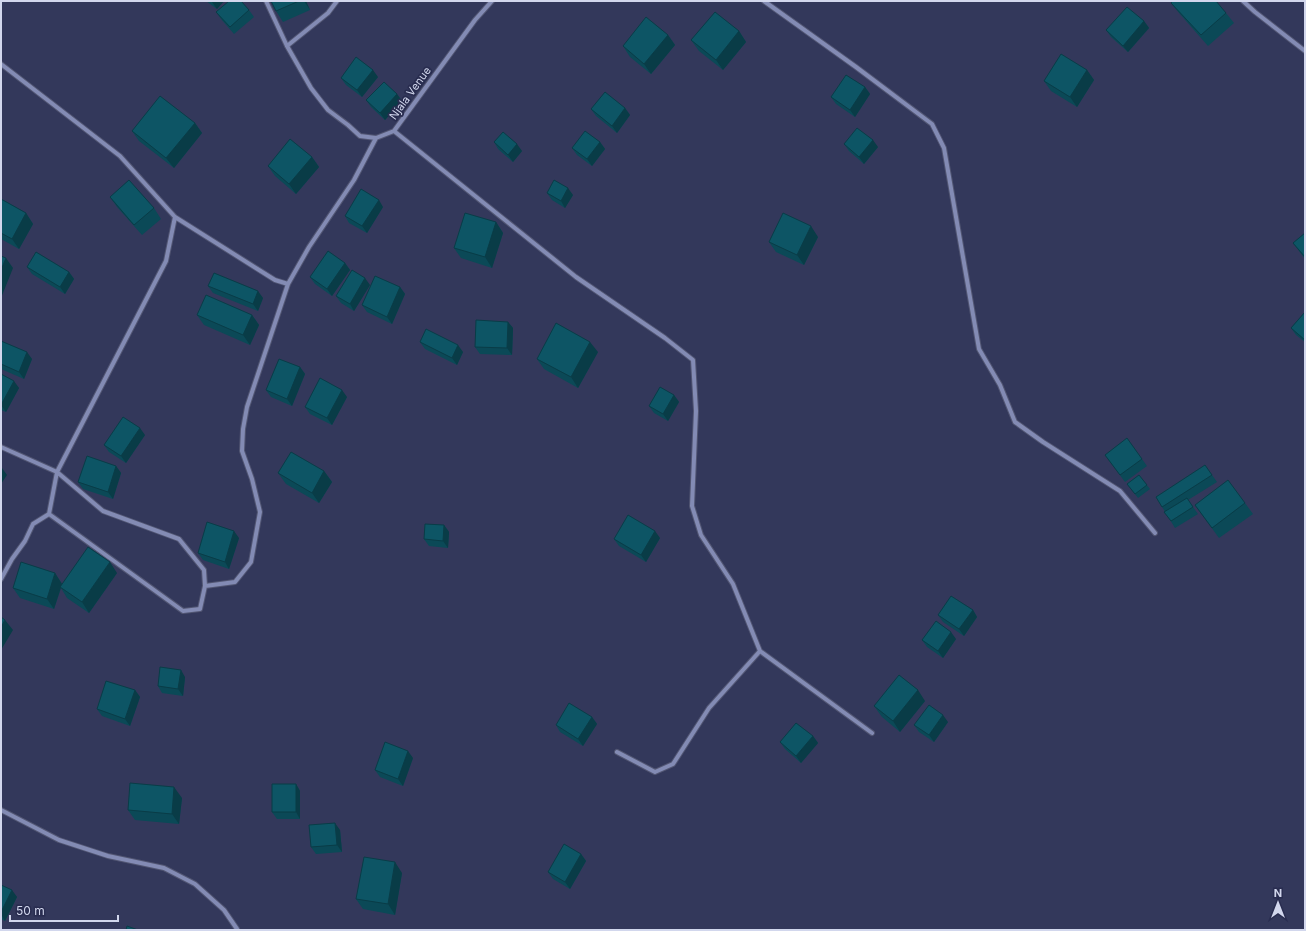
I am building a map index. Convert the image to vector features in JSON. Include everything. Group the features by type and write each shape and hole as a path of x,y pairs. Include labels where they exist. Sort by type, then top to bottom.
{"street":[{"path":"205,586 235,582 251,562 260,512 252,479 242,451 243,429 247,407 288,284 309,247 354,180 376,138 360,136 328,110 311,88 287,46 266,1"},
{"path":"287,46 328,13 337,1"},
{"name":"Njala Venue","path":"376,138 394,131 475,20 492,1"},
{"path":"764,1 932,124 944,148 979,349 1000,386 1015,422 1043,442 1120,491 1154,533"},
{"path":"1243,1 1254,12 1305,51"},
{"path":"1,64 120,156 175,217 275,280 288,284"},
{"path":"394,131 576,277 665,338 693,360 696,411 692,506 701,535 733,584 760,652 872,732"},
{"path":"1,579 12,558 25,541 33,524 49,514 57,472 166,261 175,217"},
{"path":"1,447 57,472 104,511 179,539 204,570 205,586 200,609 183,611 49,514"},
{"path":"617,752 656,772 673,764 709,708 760,652"},
{"path":"1,810 59,840 108,856 164,868 195,884 224,910 237,929"}],"building":[{"path":"229,1 241,1 249,10 230,27 216,12"},
{"path":"271,1 299,1 276,11"},
{"path":"1173,1 1216,1 1226,13 1201,35 1171,3"},
{"path":"1127,7 1144,21 1123,46 1106,30"},
{"path":"715,12 739,31 716,60 691,40"},
{"path":"646,17 668,35 644,64 623,46"},
{"path":"1061,54 1087,70 1070,97 1044,81"},
{"path":"356,57 373,70 357,90 341,78"},
{"path":"846,75 865,87 850,110 831,97"},
{"path":"384,82 397,94 380,113 366,100"},
{"path":"605,92 625,108 612,126 591,109"},
{"path":"160,96 195,123 166,158 132,131"},
{"path":"857,128 873,140 859,157 844,144"},
{"path":"585,131 600,142 587,159 572,148"},
{"path":"503,132 517,144 508,155 494,142"},
{"path":"290,139 312,157 289,184 268,166"},
{"path":"129,180 154,208 134,225 110,197"},
{"path":"554,180 568,188 561,201 547,193"},
{"path":"361,189 379,200 362,226 345,216"},
{"path":"1,199 26,213 12,239 1,233"},
{"path":"465,213 496,222 485,257 454,248"},
{"path":"783,213 811,226 797,255 769,242"},
{"path":"1305,233 1305,257 1293,243"},
{"path":"328,251 345,263 327,289 310,277"},
{"path":"36,252 69,272 60,287 27,267"},
{"path":"1,256 6,258 1,270"},
{"path":"352,270 365,278 350,304 336,296"},
{"path":"214,273 258,291 253,304 208,286"},
{"path":"375,276 400,287 387,317 362,305"},
{"path":"206,295 252,315 243,335 197,315"},
{"path":"1305,312 1305,340 1291,328"},
{"path":"476,320 508,322 507,348 475,347"},
{"path":"556,323 590,342 571,377 537,359"},
{"path":"426,329 458,345 452,358 420,342"},
{"path":"1,341 27,352 19,372 1,364"},
{"path":"279,359 300,367 287,399 266,390"},
{"path":"1,374 14,381 1,405"},
{"path":"320,378 342,390 327,418 305,407"},
{"path":"660,387 674,395 663,414 649,406"},
{"path":"123,417 140,428 121,456 104,445"},
{"path":"1127,438 1142,459 1120,475 1105,455"},
{"path":"291,452 324,471 312,493 278,473"},
{"path":"87,456 116,466 108,492 78,482"},
{"path":"1205,465 1212,475 1162,507 1156,497"},
{"path":"1139,475 1147,485 1135,494 1127,484"},
{"path":"1228,480 1245,503 1212,528 1195,505"},
{"path":"1187,498 1193,507 1171,521 1164,512"},
{"path":"628,515 655,531 641,555 614,539"},
{"path":"207,522 234,531 225,562 198,553"},
{"path":"425,524 444,525 443,541 424,539"},
{"path":"88,547 110,562 82,602 60,587"},
{"path":"21,562 55,573 47,599 13,588"},
{"path":"951,596 973,610 959,629 938,615"},
{"path":"1,617 5,620 1,627"},
{"path":"936,621 951,632 938,651 922,640"},
{"path":"160,667 181,670 178,689 158,686"},
{"path":"899,675 918,690 893,721 874,706"},
{"path":"106,681 135,690 125,719 97,709"},
{"path":"569,703 592,717 578,739 556,725"},
{"path":"929,705 943,715 929,735 914,725"},
{"path":"796,723 813,736 796,756 780,742"},
{"path":"385,742 408,751 398,779 375,770"},
{"path":"130,783 174,787 172,814 128,810"},
{"path":"272,784 296,784 296,812 272,812"},
{"path":"335,823 337,845 311,847 309,825"},
{"path":"564,844 581,854 565,882 548,872"},
{"path":"364,857 395,862 388,904 356,899"},
{"path":"1,885 12,890 1,912"},
{"path":"127,926 138,930 126,930"}]}
